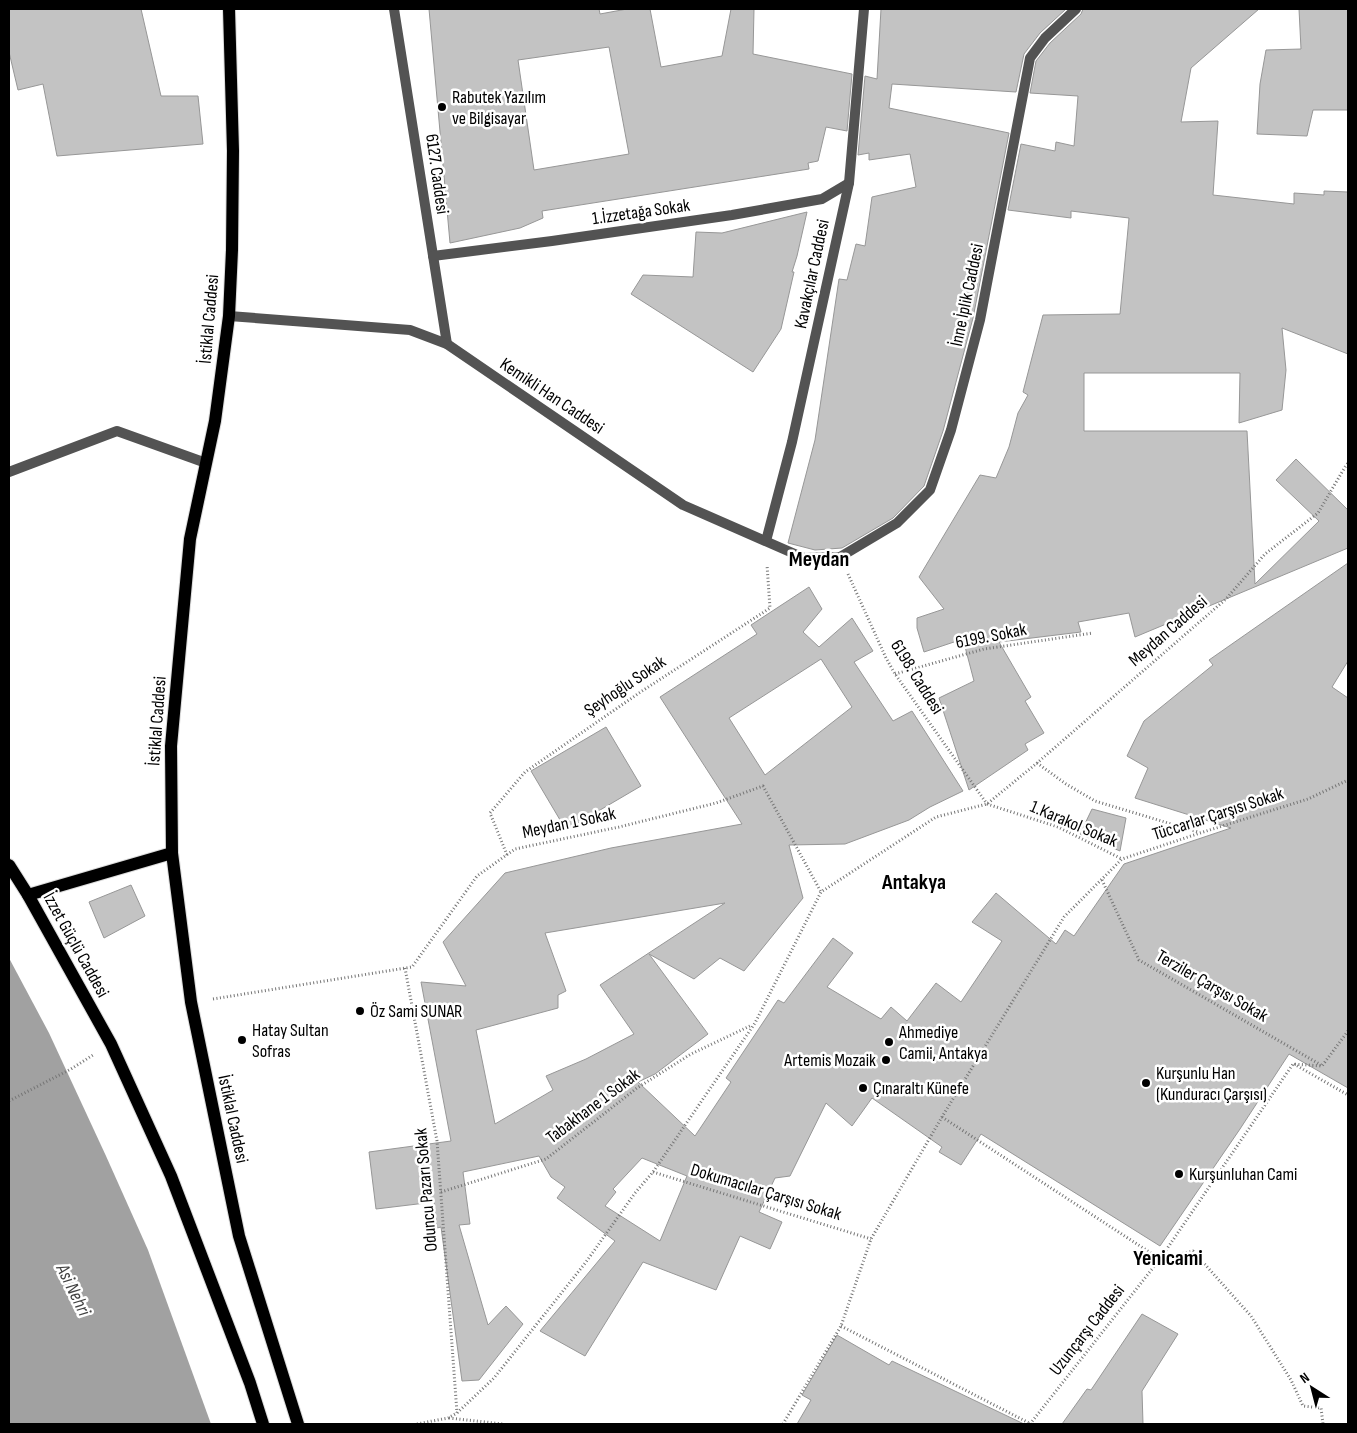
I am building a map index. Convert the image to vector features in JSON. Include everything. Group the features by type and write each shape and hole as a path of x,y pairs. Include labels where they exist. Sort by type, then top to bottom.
{"main road":[{"name":"İstiklal Caddesi","path":"229,9 233,151 229,316 215,421 190,538 171,746 172,853 192,1002 239,1236 298,1424"},
{"path":"28,895 172,853"},
{"name":"İzzet Güçlü Caddesi","path":"9,865 28,895 111,1044 171,1176 250,1383 263,1424"}],"street":[{"name":"6127. Caddesi","path":"394,9 447,344"},
{"name":"Kavakçılar Caddesi","path":"766,542 792,442 849,183 864,9"},
{"name":"İnne İplik Caddesi","path":"840,557 897,523 930,490 951,430 980,320 1030,58 1045,38 1076,9"},
{"name":"1.İzzetağa Sokak","path":"433,256 732,215 822,199 849,183"},
{"name":"Kemikli Han Caddesi","path":"229,316 410,330 447,344 683,505 804,558 840,557"},
{"path":"9,472 117,431 206,464"}],"path":[{"name":"Meydan Caddesi","path":"987,804 1226,599 1265,554 1318,513 1348,463"},
{"name":"Şeyhoğlu Sokak","path":"506,855 490,813 525,772 639,693 770,608 766,542"},
{"name":"6198. Caddesi","path":"840,557 886,658 987,804"},
{"name":"6199. Sokak","path":"896,674 984,649 1094,632"},
{"path":"1037,763 1066,784 1095,801 1200,833"},
{"name":"Tüccarlar Çarşısı Sokak","path":"783,1424 841,1326 871,1239 942,1117 1064,917 1122,859 1308,800 1348,780"},
{"name":"Meydan 1 Sokak","path":"405,968 412,967 477,876 515,849 619,827 716,803 763,786 822,892"},
{"path":"448,1418 457,1413 494,1378 586,1262 635,1193 653,1172 754,1024 822,892 936,817 987,804"},
{"name":"1.Karakol Sokak","path":"987,804 1058,827 1122,859"},
{"name":"Terziler Çarşısı Sokak","path":"1102,880 1139,960 1322,1066"},
{"path":"192,1002 405,968"},
{"name":"Oduncu Pazarı Sokak","path":"405,968 437,1141 457,1413"},
{"name":"Tabakhane 1 Sokak","path":"441,1192 546,1159 637,1088 691,1054 754,1024"},
{"path":"1293,1064 1322,1066 1348,1031"},
{"path":"1293,1064 1348,1095"},
{"name":"Uzunçarşı Caddesi","path":"1030,1424 1160,1259 1293,1064"},
{"path":"9,1101 71,1069"},
{"path":"942,1117 1160,1259 1193,1250 1251,1316 1291,1380 1303,1406 1321,1408 1324,1424"},
{"name":"Dokumacılar Çarşısı Sokak","path":"653,1172 871,1239"},
{"path":"841,1326 1030,1424"},
{"path":"417,1424 448,1418 503,1424"}],"water":[{"name":"Asi Nehri","path":"9,958 49,1033 148,1250 211,1424 9,1424"}],"building":[{"path":"9,9 141,9 161,96 198,96 203,144 57,156 43,84 18,90 9,52"},
{"path":"429,9 599,9 600,14 627,9 650,9 661,67 722,56 731,9 754,9 753,54 852,74 847,131 826,127 818,161 808,163 809,169 542,211 543,218 520,228 450,243","holes":["609,47 629,154 534,170 518,60"]},
{"path":"881,9 1066,9 1040,33 1024,54 1016,92 892,84 889,108 1009,133 973,318 943,431 924,486 893,518 842,548 815,550 788,543 815,440 839,279 847,280 856,244 865,246 872,197 916,187 910,154 869,160 869,153 858,155 865,76 877,79"},
{"path":"1083,9 1259,9 1191,68 1181,122 1218,121 1213,195 1294,204 1294,193 1324,195 1324,191 1348,192 1348,354 1282,328 1286,370 1282,410 1239,423 1240,373 1084,373 1084,431 1247,431 1255,584 1319,521 1276,480 1296,459 1348,510 1348,548 1135,637 1129,613 1078,622 1081,632 999,642 1031,697 1025,701 1044,733 1025,744 1028,750 969,790 939,698 974,681 963,639 924,652 917,628 917,618 944,609 919,577 980,475 996,478 1009,447 1018,413 1028,395 1023,392 1043,315 1120,314 1129,218 1071,211 1071,218 1008,210 1021,144 1055,151 1056,142 1074,146 1078,96 1030,93 1036,61 1050,43 1081,14"},
{"path":"1299,9 1348,9 1348,110 1313,110 1307,136 1257,134 1260,84 1266,50 1301,49"},
{"path":"807,212 792,272 794,272 781,329 753,372 631,294 643,275 693,277 696,232 722,233"},
{"path":"1348,563 1348,661 1332,687 1348,698 1348,1088 1289,1054 1160,1246 981,1134 961,1165 939,1152 942,1147 872,1098 852,1126 826,1103 790,1176 775,1178 759,1212 782,1222 770,1249 740,1236 716,1290 643,1262 585,1356 540,1331 615,1241 557,1198 565,1187 551,1177 539,1156 463,1172 470,1224 459,1225 488,1325 506,1306 523,1324 479,1380 462,1381 441,1227 437,1228 434,1202 376,1209 369,1152 451,1141 421,982 466,986 443,942 505,873 611,848 742,824 660,697 757,634 751,625 809,587 822,609 803,632 819,647 852,618 873,651 854,662 893,721 912,711 963,791 930,807 909,820 845,844 789,845 803,898 744,971 720,958 694,979 649,954 708,1034 655,1074 638,1082 695,1136 731,1082 726,1078 778,1000 784,1003 833,938 853,953 827,987 881,1019 891,1007 907,1021 936,983 961,1002 1002,941 972,922 996,893 1056,944 1065,930 1074,936 1124,864 1231,828 1135,798 1148,768 1127,756 1144,721 1213,665 1209,660","holes":["821,659 852,707 765,775 729,718","725,903 600,985 634,1034 586,1059 546,1076 553,1090 495,1124 476,1030 558,1008 558,995 566,991 545,933","642,1158 687,1176 660,1241 605,1206 616,1192 613,1189"]},
{"path":"606,727 641,786 566,830 531,771"},
{"path":"1092,809 1126,818 1120,851 1080,834"},
{"path":"131,885 145,916 104,938 89,902"},
{"path":"1142,1314 1178,1334 1142,1391 1143,1424 1062,1424 1087,1389 1091,1390"},
{"path":"837,1335 889,1365 892,1361 1024,1424 797,1424 811,1400 802,1395"}],"place":[{"name":"Rabutek Yazılım ve Bilgisayar","path":"442,107"},
{"name":"Öz Sami SUNAR","path":"360,1011"},
{"name":"Hatay Sultan Sofras","path":"242,1040"},
{"name":"Ahmediye Camii, Antakya","path":"889,1042"},
{"name":"Artemis Mozaik","path":"886,1060"},
{"name":"Kurşunlu Han (Kunduracı Çarşısı)","path":"1146,1083"},
{"name":"Çınaraltı Künefe","path":"863,1088"},
{"name":"Kurşunluhan Cami","path":"1179,1174"}],"district":[{"name":"Meydan","path":"819,559"},
{"name":"Antakya","path":"914,882"},
{"name":"Yenicami","path":"1168,1258"}]}
